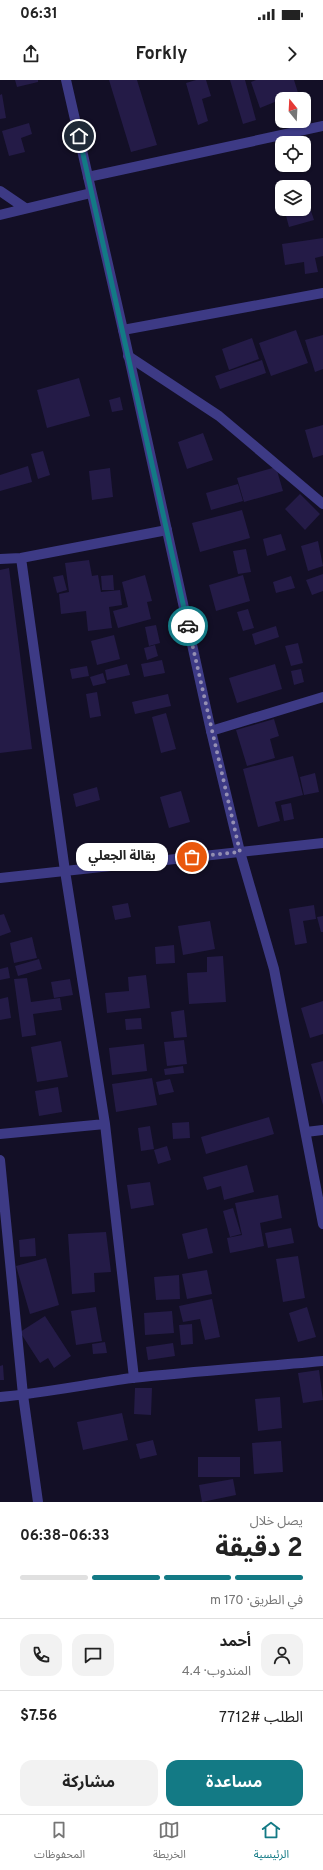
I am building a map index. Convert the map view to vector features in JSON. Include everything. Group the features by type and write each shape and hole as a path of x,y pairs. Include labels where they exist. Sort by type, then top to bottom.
{"street":[{"path":"66,80 123,330 211,731 240,852 274,969 323,1224"},
{"path":"88,177 323,126"},
{"path":"0,191 25,208"},
{"path":"0,215 91,193"},
{"path":"123,330 323,293"},
{"path":"128,356 219,416 323,504"},
{"path":"0,559 22,558 167,530"},
{"path":"22,558 65,871 105,1124 134,1378"},
{"path":"211,731 323,697"},
{"path":"0,878 323,843"},
{"path":"0,1134 105,1124"},
{"path":"306,1132 323,1130"},
{"path":"0,1160 23,1395 38,1502"},
{"path":"0,1397 23,1395 76,1385 134,1378 323,1361"}],"building":[{"path":"15,80 38,80 38,82 17,87"},
{"path":"109,80 137,80 157,145 131,152"},
{"path":"196,80 206,80 211,96 202,99 208,121 198,125 186,83"},
{"path":"230,80 245,80 256,120 243,124"},
{"path":"256,80 294,80 298,92 275,92 275,102 260,108 251,82"},
{"path":"2,94 6,118 0,119 0,95"},
{"path":"29,123 32,134 21,138 25,152 9,156 2,131"},
{"path":"311,211 314,220 289,227 286,216 311,216"},
{"path":"323,238 323,256 315,258 318,272 305,274 304,262 285,265 282,244"},
{"path":"296,330 308,363 271,376 259,343"},
{"path":"323,335 323,369 315,372 305,340"},
{"path":"252,338 259,359 229,370 222,349"},
{"path":"262,360 266,373 220,389 215,376"},
{"path":"79,378 90,416 47,428 37,390"},
{"path":"120,397 123,410 112,412 109,400"},
{"path":"323,425 323,455 313,458 305,430"},
{"path":"203,433 213,460 187,469 178,442"},
{"path":"43,451 50,475 38,479 31,454"},
{"path":"28,466 32,482 0,491 0,475"},
{"path":"276,467 283,491 244,502 237,478"},
{"path":"110,468 113,497 92,500 89,471"},
{"path":"238,484 243,501 211,510 206,493"},
{"path":"300,494 320,514 305,530 285,509"},
{"path":"242,510 250,538 200,552 192,523"},
{"path":"281,534 286,550 267,556 263,539"},
{"path":"318,541 323,566 308,571 301,546"},
{"path":"246,549 251,572 238,574 233,551"},
{"path":"89,560 92,576 98,575 101,592 120,590 122,605 109,607 112,628 88,631 86,611 61,614 59,594 69,592 65,563"},
{"path":"9,568 32,749 0,753 0,570"},
{"path":"323,574 323,591 312,595 306,580"},
{"path":"63,575 67,590 57,593 53,577"},
{"path":"113,575 114,590 102,590 101,576"},
{"path":"145,575 152,601 147,602 151,619 118,628 113,611 128,607 122,582"},
{"path":"243,575 250,601 216,611 209,585"},
{"path":"291,576 295,588 276,593 273,582"},
{"path":"248,609 254,628 243,631 237,612"},
{"path":"156,625 160,643 149,646 145,627"},
{"path":"276,626 279,637 255,645 252,634"},
{"path":"114,635 120,659 97,665 91,641"},
{"path":"298,643 303,663 291,666 285,646"},
{"path":"155,645 158,656 147,660 144,648"},
{"path":"162,660 165,673 144,677 141,664"},
{"path":"127,664 130,675 107,680 105,670"},
{"path":"275,664 282,689 237,703 229,678"},
{"path":"87,666 89,676 72,679 70,669"},
{"path":"301,669 304,682 294,685 291,671"},
{"path":"103,673 106,683 93,686 90,677"},
{"path":"97,692 101,716 90,718 86,694"},
{"path":"168,694 171,706 135,714 132,702"},
{"path":"166,713 176,749 161,753 152,717"},
{"path":"274,719 279,736 270,739 275,758 247,766 236,730"},
{"path":"293,756 303,795 275,802 280,821 258,827 243,769"},
{"path":"315,773 319,792 304,795 300,777"},
{"path":"97,787 100,800 76,807 73,794"},
{"path":"181,791 190,822 169,828 160,797"},
{"path":"291,803 294,819 284,821 281,805"},
{"path":"128,903 131,917 115,920 112,906"},
{"path":"314,905 316,919 303,921 307,943 295,945 289,909"},
{"path":"4,914 11,932 0,936 0,915"},
{"path":"323,916 323,932 321,932 317,917"},
{"path":"210,921 215,949 183,955 178,926"},
{"path":"32,937 37,958 14,963 10,943"},
{"path":"174,945 175,963 156,964 155,947"},
{"path":"223,956 226,1002 189,1004 187,973 207,972 207,957"},
{"path":"39,959 42,969 18,976 15,966"},
{"path":"8,967 10,978 0,980 0,969"},
{"path":"146,975 150,1008 107,1013 105,993 129,991 128,977"},
{"path":"27,978 31,1002 60,998 62,1010 33,1014 36,1035 22,1037 14,979"},
{"path":"70,979 73,995 54,998 51,982"},
{"path":"8,997 11,1018 0,1020 0,999"},
{"path":"323,1001 323,1034 310,1038 301,1008"},
{"path":"184,1010 187,1037 174,1038 171,1012"},
{"path":"141,1018 142,1029 126,1030 125,1019"},
{"path":"184,1040 187,1064 167,1066 164,1042"},
{"path":"61,1041 68,1077 37,1082 31,1047"},
{"path":"144,1044 147,1071 112,1075 109,1048"},
{"path":"323,1061 323,1105 311,1064"},
{"path":"183,1066 184,1073 165,1075 164,1069"},
{"path":"152,1078 157,1105 116,1112 112,1084"},
{"path":"170,1079 174,1092 159,1095 156,1082"},
{"path":"58,1087 62,1112 39,1116 35,1091"},
{"path":"269,1117 274,1134 206,1154 201,1137"},
{"path":"189,1122 190,1138 173,1139 172,1123"},
{"path":"150,1126 154,1149 141,1151 138,1128"},
{"path":"167,1146 171,1160 158,1164 154,1150"},
{"path":"247,1165 254,1192 224,1200 221,1186 207,1190 203,1177"},
{"path":"150,1182 154,1205 131,1209 127,1185"},
{"path":"278,1195 282,1218 260,1223 264,1246 230,1253 227,1238 242,1235 235,1203"},
{"path":"233,1208 241,1234 230,1237 223,1211"},
{"path":"207,1228 213,1253 188,1259 182,1234"},
{"path":"291,1228 294,1243 268,1248 265,1233"},
{"path":"106,1232 111,1272 94,1273 95,1292 72,1294 68,1234"},
{"path":"35,1238 36,1256 20,1257 19,1240"},
{"path":"298,1256 305,1298 283,1302 276,1259"},
{"path":"46,1258 59,1305 30,1314 16,1266"},
{"path":"207,1270 212,1294 187,1299 182,1274"},
{"path":"179,1275 180,1299 156,1300 154,1277"},
{"path":"212,1299 220,1337 205,1340 200,1319 183,1322 179,1306"},
{"path":"96,1307 102,1341 76,1345 71,1311"},
{"path":"307,1307 316,1337 298,1342 289,1313"},
{"path":"172,1311 174,1333 145,1335 144,1313"},
{"path":"45,1316 71,1356 54,1368 48,1358 40,1363 20,1332"},
{"path":"192,1324 193,1344 181,1345 179,1325"},
{"path":"105,1342 107,1353 93,1354 92,1344"},
{"path":"173,1343 175,1356 148,1360 146,1347"},
{"path":"3,1365 4,1380 0,1380 0,1366"},
{"path":"319,1370 323,1400 303,1403 298,1373"},
{"path":"135,1388 152,1388 151,1415 134,1414"},
{"path":"280,1397 282,1428 258,1431 255,1399"},
{"path":"122,1413 128,1440 83,1450 77,1422"},
{"path":"153,1440 157,1455 140,1459 136,1444"},
{"path":"281,1441 283,1472 254,1474 252,1443"},
{"path":"198,1457 240,1457 240,1477 198,1477"},
{"path":"233,1479 236,1495 202,1502 199,1485"}],"way so far":[{"path":"188,626 240,852 192,857"}],"place":[{"name":"بقالة الجعلي","path":"192,857"}],"route":[{"path":"79,136 188,626"}]}
